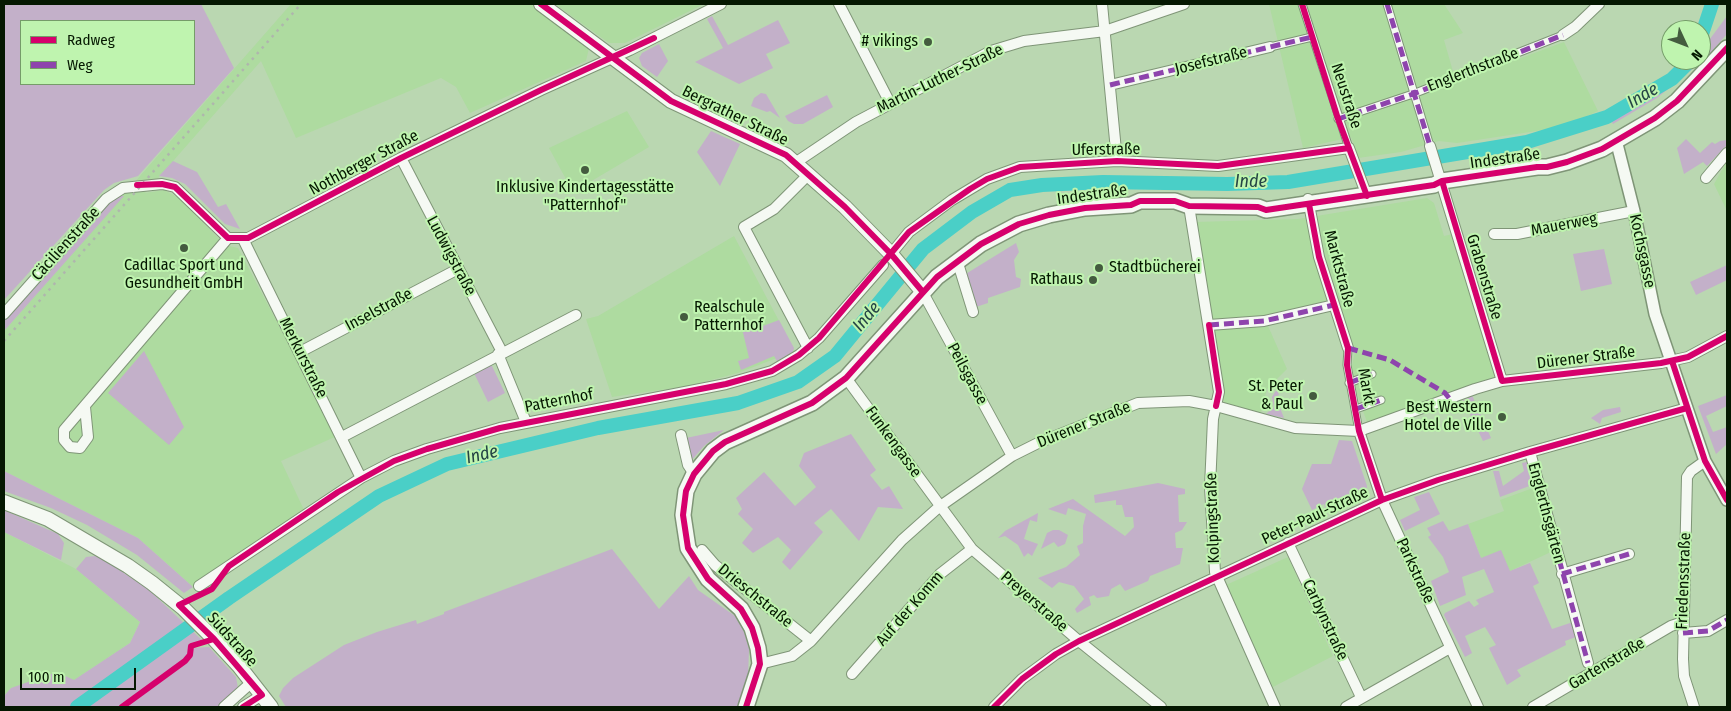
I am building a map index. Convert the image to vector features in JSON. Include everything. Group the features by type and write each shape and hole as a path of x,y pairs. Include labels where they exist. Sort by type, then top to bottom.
{"main road":[{"name":"Bergrather Straße","path":"541,4 675,103 780,151 809,174 890,260 919,287"},
{"name":"Indestraße","path":"760,664 752,628 742,611 700,568 686,543 683,515 686,492 694,474 725,442 812,403 846,378 919,287 981,244 1027,222 1085,208 1131,206 1140,202 1175,201 1189,206 1258,207 1266,210 1365,188 1433,178 1442,181 1547,167 1567,162 1594,152 1654,118 1677,101 1727,48"},
{"name":"Südstraße","path":"4,502 48,518 84,539 128,566 183,608 211,635 271,707"},
{"path":"746,707 760,664"}],"street":[{"name":"Nothberger Straße","path":"228,238 243,239 260,233 401,158 613,58 722,4"},
{"path":"839,4 890,103"},
{"path":"1102,4 1117,161"},
{"name":"Martin-Luther-Straße","path":"795,163 856,122 991,51 1024,41 1105,31 1184,4"},
{"name":"Neustraße","path":"1302,4 1338,119 1365,188"},
{"name":"Grabenstraße","path":"1388,4 1413,94 1442,181 1502,382"},
{"name":"Englerthstraße","path":"1338,119 1413,94 1564,35 1599,4"},
{"name":"Josefstraße","path":"1110,85 1312,37"},
{"name":"Kochsgasse","path":"1616,140 1634,211 1655,314 1705,461 1727,500"},
{"name":"Uferstraße","path":"890,260 909,232 952,200 987,179 1020,167 1117,161 1218,166 1349,148"},
{"path":"1706,178 1727,153"},
{"name":"Ludwigstraße","path":"401,158 500,353"},
{"path":"808,348 744,228 774,209 809,174"},
{"name":"Cäcilienstraße","path":"4,314 106,199 124,188 137,185 162,184 174,188 228,238"},
{"name":"Marktstraße","path":"1309,200 1319,257 1348,348"},
{"name":"Kolpingstraße","path":"1189,206 1219,392 1213,419 1210,487 1216,578 1275,707"},
{"name":"Mauerweg","path":"1494,234 1516,234 1634,211"},
{"path":"85,407 228,238"},
{"name":"Merkurstraße","path":"243,239 246,249 300,352 361,478"},
{"name":"Patternhof","path":"199,586 361,478 394,461 427,449 526,422 749,379 772,371 808,348 890,260"},
{"path":"958,260 973,312"},
{"name":"Inselstraße","path":"300,352 458,269"},
{"name":"Peilsgasse","path":"919,287 1012,456"},
{"path":"1209,325 1264,321 1334,305"},
{"path":"342,437 576,315"},
{"name":"Dürener Straße","path":"760,664 792,656 811,640 902,540 939,506 1012,456 1038,443 1138,403 1189,401 1216,406 1295,428 1359,432 1466,392 1502,382 1672,361 1688,356 1727,336"},
{"name":"Markt","path":"1348,348 1350,382 1359,432"},
{"name":"Patternhof","path":"500,353 526,422"},
{"path":"1350,382 1372,374"},
{"name":"Funkengasse","path":"846,378 939,506"},
{"path":"1356,409 1381,400"},
{"name":"Peter-Paul-Straße","path":"994,707 1022,679 1056,654 1079,641 1382,500 1438,480 1530,452 1687,408"},
{"name":"Parkstraße","path":"1359,432 1382,500 1478,707"},
{"path":"681,435 688,465 694,474"},
{"name":"Englerthsgärten","path":"1530,452 1562,574 1588,662"},
{"name":"Friedensstraße","path":"1694,707 1684,676 1683,622 1687,477 1695,467 1705,461"},
{"name":"Preyerstraße","path":"939,506 972,549 1079,641 1161,707"},
{"name":"Carbynstraße","path":"1288,543 1361,697"},
{"name":"Auf der Komm","path":"852,674 940,574 972,549"},
{"name":"Drieschstraße","path":"702,550 715,564 811,640"},
{"name":"Englerthsgärten","path":"1562,574 1629,554"},
{"path":"1683,633 1708,631 1727,620"},
{"name":"Gartenstraße","path":"1533,707 1671,626 1683,622"},
{"path":"1346,707 1450,648"},
{"path":"224,707 252,682"},
{"path":"243,707 262,695"}],"shaded area":[{"path":"4,4 201,4 234,68 138,176 114,183 104,190 4,300"},
{"path":"291,4 531,4 589,48 586,61 470,113 456,87 441,78 296,138 261,61 145,193 164,190 179,198 225,245 238,248 337,436 281,461 305,512 193,587 138,538 4,471 4,331"},
{"path":"555,4 704,4 625,43 609,43"},
{"path":"1269,4 1444,4 1463,33 1444,40 1456,82 1564,42 1598,111 1563,127 1457,143 1439,141 1401,152 1358,158 1351,137 1303,148"},
{"path":"712,16 728,45 778,20 790,43 766,54 773,68 739,84 695,62 723,48 707,19"},
{"path":"1727,16 1727,34 1711,52 1711,38"},
{"path":"659,44 668,61 657,77 642,66 639,58 642,53"},
{"path":"1683,70 1691,70 1657,98 1613,124 1610,119 1670,82"},
{"path":"761,93 766,94 780,118 770,111 767,112 751,106 754,98"},
{"path":"827,95 833,107 803,124 794,124 788,121 785,116"},
{"name":"Inklusive Kindertagesstätte \"Patternhof\"","path":"627,111 649,147 573,192 549,148"},
{"path":"711,131 740,144 720,186 697,152"},
{"path":"1686,139 1700,153 1712,142 1715,144 1727,140 1727,145 1707,166 1703,162 1684,174 1677,148"},
{"path":"173,161 197,172 218,207 226,204 240,229 225,224 185,184 172,178 159,176"},
{"path":"1727,161 1727,211 1714,184"},
{"path":"114,196 124,196 4,331 4,320"},
{"path":"1427,198 1434,203 1444,236 1453,234 1497,378 1368,425 1350,374 1355,352 1335,298 1265,319 1287,369 1267,389 1260,416 1224,405 1195,222 1298,219"},
{"name":"Realschule Patternhof","path":"734,236 795,351 738,373 688,386 612,397 586,319 598,316"},
{"path":"1016,243 1019,252 1014,260 1016,277 1021,279 1020,287 988,298 988,303 976,307 964,275"},
{"path":"1604,249 1612,284 1581,291 1573,254"},
{"path":"1727,265 1727,280 1696,295 1690,282"},
{"path":"761,320 763,326 779,320 794,348 793,352 777,361 774,356 741,370 738,361 749,358 741,324"},
{"path":"144,351 184,427 169,445 108,393"},
{"path":"488,365 492,366 505,393 488,402 474,373"},
{"path":"1277,389 1279,395 1274,397 1275,404 1280,408 1284,418 1266,414 1274,407 1272,397"},
{"path":"1472,395 1491,438 1483,441 1463,400"},
{"path":"1727,395 1727,406 1706,416 1713,432 1727,427 1727,444 1716,454 1698,406"},
{"path":"1620,407 1621,412 1602,418 1600,424 1591,418 1603,410"},
{"path":"724,430 704,446 690,462 686,438"},
{"path":"851,434 876,470 870,475 882,490 889,486 903,509 878,507 859,541 831,509 814,523 823,532 790,570 782,562 791,550 778,537 753,553 742,543 753,529 738,514 742,509 736,498 764,472 795,506 816,487 799,466 804,453"},
{"path":"1339,440 1352,441 1367,486 1366,491 1326,510 1324,504 1312,510 1302,489 1312,464 1331,464"},
{"path":"1527,462 1532,485 1500,497 1493,471 1499,471 1503,486 1524,471 1522,463"},
{"path":"4,471 138,538 193,587 184,593 137,555 87,525 51,508 4,491"},
{"path":"1158,483 1185,489 1185,494 1178,495 1179,522 1187,522 1182,530 1175,533 1176,548 1183,548 1180,564 1150,576 1148,581 1125,591 1120,584 1111,589 1109,596 1097,598 1094,595 1089,597 1091,605 1077,613 1075,609 1084,599 1074,586 1059,582 1052,588 1038,578 1066,567 1080,555 1077,546 1083,543 1083,526 1086,514 1068,508 1066,515 1048,509 1073,499 1125,536 1134,527 1133,517 1125,517 1122,505 1116,505 1116,500 1095,503 1094,495"},
{"path":"1533,488 1551,552 1510,571 1481,558 1468,524 1504,511 1500,500"},
{"path":"1429,492 1440,514 1405,531 1400,520 1420,510 1414,497"},
{"path":"4,510 58,534 64,543 61,560 4,532"},
{"path":"1038,513 1037,522 1030,520 1024,539 1038,544 1032,556 1028,553 1024,557 1018,545 1005,536 998,538 1005,531"},
{"path":"1443,521 1449,531 1468,524 1481,558 1501,550 1510,571 1530,563 1539,583 1533,586 1552,629 1573,622 1576,637 1565,641 1566,645 1517,670 1521,676 1507,685 1489,648 1496,645 1485,627 1465,636 1472,653 1465,657 1444,615 1469,601 1474,607 1479,604 1476,600 1494,592 1484,569 1462,577 1466,595 1440,606 1431,581 1449,572 1443,557 1428,537 1431,535 1427,528"},
{"path":"1059,530 1068,535 1065,544 1058,547 1054,542 1041,549 1047,533"},
{"path":"4,532 76,569 140,622 130,643 73,681 11,688 4,696"},
{"path":"612,549 659,609 689,576 698,590 735,616 744,632 749,649 748,679 738,707 286,707 279,696 283,688 293,678 344,645 416,620 417,624 444,614 444,612"},
{"path":"95,556 103,559 148,589 203,641 189,644 188,654 184,660 119,707 4,707 4,696 11,688 57,672 74,680 130,643 140,622 76,569 86,557"},
{"path":"1288,557 1333,656 1273,687 1226,585"},
{"path":"209,647 236,677 238,688 220,707 125,707 187,663 192,656 193,648"}],"waterway":[{"name":"Inde","path":"1707,20 1712,4"},
{"name":"Inde","path":"77,707 229,598 379,496 447,464 598,428 738,403 798,382 835,356 923,249 972,212 1010,190 1042,185 1103,182 1227,184 1288,182 1527,142 1607,117 1672,79 1681,70"}],"railway":[{"path":"4,341 301,4"}],"marked path":[{"path":"1387,4 1430,146"},
{"path":"1338,119 1413,94 1563,35"},
{"path":"1110,85 1312,37"},
{"path":"1209,325 1264,321 1334,305"},
{"path":"1348,348 1390,360 1445,393 1449,398"},
{"path":"1349,383 1372,374"},
{"path":"1356,409 1381,400"},
{"path":"1555,545 1588,663"},
{"path":"1562,574 1629,554"},
{"path":"1683,633 1708,631 1727,620"}],"cycle path":[{"path":"541,4 671,101 786,155 845,207 891,254 922,291"},
{"path":"1302,4 1338,119 1367,196"},
{"path":"137,185 162,184 175,187 228,238 248,238 401,158 654,38"},
{"path":"746,707 760,664 758,648 752,628 741,609 708,579 688,548 683,515 686,491 694,474 713,451 725,442 812,403 846,378 937,277 981,244 1019,224 1049,215 1085,208 1131,205 1140,201 1175,201 1189,206 1258,207 1266,210 1434,185 1442,181 1547,167 1567,162 1602,149 1655,118 1677,101 1727,48"},
{"path":"243,707 262,695 214,639 179,605 212,589 229,566 338,492 394,461 427,449 500,428 726,384 772,371 799,355 819,338 909,232 987,179 1020,167 1117,161 1218,166 1349,148"},
{"path":"1442,181 1502,381 1661,363 1688,357 1727,336"},
{"path":"1309,204 1319,257 1348,348 1347,365 1359,431 1382,500"},
{"path":"1209,325 1219,392 1216,406"},
{"path":"1672,361 1705,461 1727,500"},
{"path":"994,707 1022,679 1056,654 1079,641 1382,500 1438,480 1530,452 1687,408"},
{"path":"122,707 185,661 190,655 191,646 214,639"}],"place":[{"name":"# vikings","path":"928,42"},
{"name":"Inklusive Kindertagesstätte \"Patternhof\"","path":"585,170"},
{"name":"Cadillac Sport und Gesundheit GmbH","path":"184,248"},
{"name":"Stadtbücherei","path":"1099,268"},
{"name":"Rathaus","path":"1093,280"},
{"name":"Realschule Patternhof","path":"684,317"},
{"name":"St. Peter & Paul","path":"1313,396"},
{"name":"Best Western Hotel de Ville","path":"1502,417"}]}
